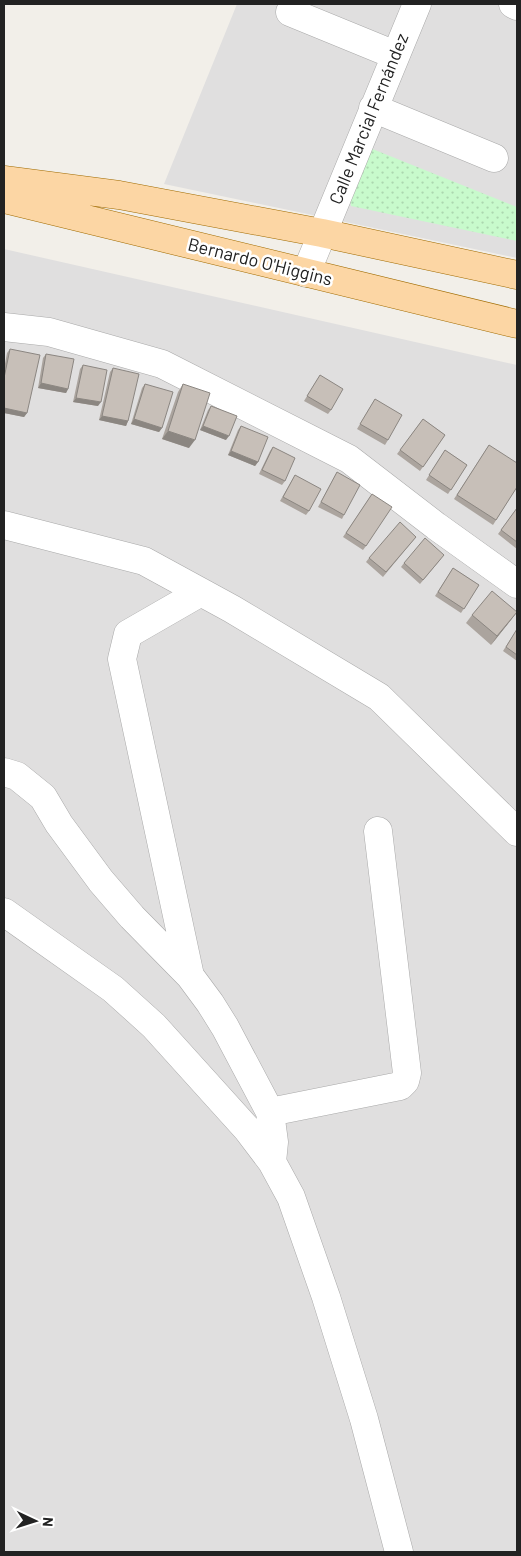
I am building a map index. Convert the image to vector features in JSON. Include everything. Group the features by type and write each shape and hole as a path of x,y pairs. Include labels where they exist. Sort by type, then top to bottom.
{"main road":[{"name":"Bernardo O'Higgins","path":"4,180 119,195 322,233 517,275"},
{"name":"Bernardo O'Higgins","path":"4,199 517,324"}],"street":[{"name":"Calle Marcial Fernández","path":"306,273 417,4"},
{"path":"513,4 517,6"},
{"path":"290,12 395,55"},
{"path":"373,108 494,158"},
{"path":"4,327 48,332 162,364 349,459 436,526 517,584"},
{"path":"4,526 144,561 201,592 379,696 517,832"},
{"path":"190,976 122,659 128,634 201,592"},
{"path":"4,772 18,776 42,797 101,881 132,917 190,976 225,1027 270,1112 274,1142 272,1162"},
{"path":"270,1112 400,1086 405,1081 407,1073 378,831"},
{"path":"4,912 113,989 154,1026 247,1129 272,1162 290,1196 323,1288 364,1419 399,1552"}],"shaded area":[{"path":"237,4 517,4 517,258 164,184"},
{"path":"4,249 517,365 517,1552 4,1552"}],"green space":[{"path":"365,146 517,207 517,241 351,206 348,187"}],"building":[{"path":"10,349 40,355 27,413 4,408 4,378"},
{"path":"46,354 74,359 68,389 41,383"},
{"path":"83,365 107,370 101,402 76,398"},
{"path":"113,368 139,374 128,421 102,416"},
{"path":"320,375 343,389 331,410 307,396"},
{"path":"145,384 173,392 162,428 134,419"},
{"path":"183,384 210,393 195,440 168,431"},
{"path":"375,399 402,415 388,440 360,424"},
{"path":"211,406 237,416 229,436 203,426"},
{"path":"423,419 445,435 423,467 400,450"},
{"path":"241,426 268,437 258,462 231,451"},
{"path":"489,445 517,463 517,487 496,520 457,495"},
{"path":"273,447 295,458 285,481 262,470"},
{"path":"445,450 467,465 451,490 429,475"},
{"path":"337,472 360,485 344,515 321,502"},
{"path":"295,475 321,489 309,511 283,497"},
{"path":"372,494 392,507 366,546 346,533"},
{"path":"517,508 517,542 501,530"},
{"path":"400,522 416,537 386,572 369,558"},
{"path":"425,538 444,555 423,580 404,563"},
{"path":"453,568 479,585 464,609 438,592"},
{"path":"492,591 517,612 497,636 472,615"},
{"path":"517,629 517,655 506,647"}]}
